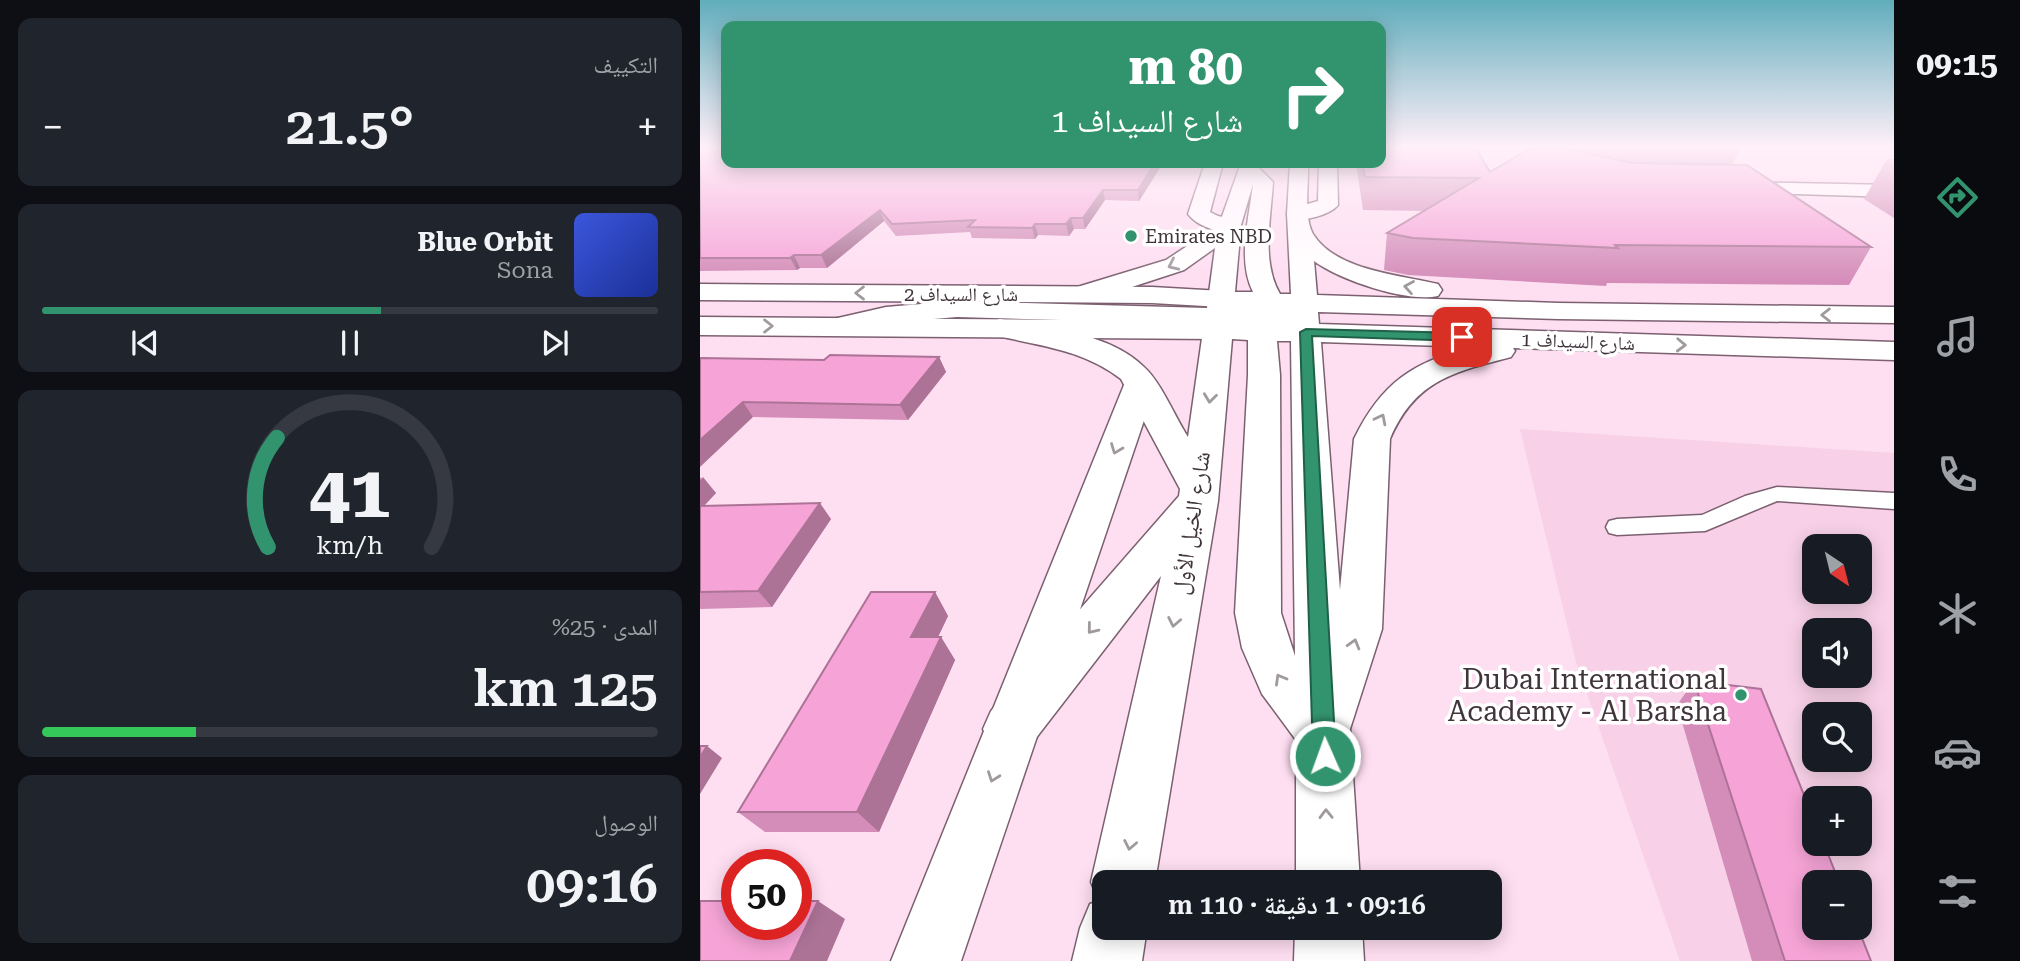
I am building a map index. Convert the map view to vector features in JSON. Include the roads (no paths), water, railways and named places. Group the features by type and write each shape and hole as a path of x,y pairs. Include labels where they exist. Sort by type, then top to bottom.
{"main road":[{"path":"1206,192 1199,214 1212,222 1230,226"},
{"name":"شارع الخيل الأول","path":"1241,192 1230,226 1260,316 1324,731 1328,870"},
{"path":"1263,192 1256,265 1264,375 1260,625 1270,661 1283,685 1301,709 1324,731 1344,678 1358,629 1372,439 1385,410 1406,387 1423,375 1454,362 1488,352 1588,342"},
{"name":"شارع الخيل الأول","path":"1125,870 1198,494 1260,316 1300,224 1299,192"},
{"path":"1328,192 1328,205 1300,224 1318,253 1332,261 1390,283 1435,290 1552,300 1622,314"},
{"path":"1083,294 1168,268 1184,260 1230,226"},
{"name":"شارع السيداف 2","path":"700,294 1083,294 1260,316"},
{"path":"839,326 886,315 957,309 1260,316"},
{"name":"شارع السيداف 1","path":"1260,316 1894,315"},
{"name":"شارع السيداف 2","path":"700,326 991,327 1260,316"},
{"name":"شارع السيداف 1","path":"1260,316 1588,342 1894,351"},
{"path":"991,327 1079,344 1101,351 1134,374 1198,494 1010,729"},
{"path":"926,961 1140,385"},
{"path":"1107,961 1111,940"},
{"path":"1329,940 1329,961"}],"lane":[{"path":"1617,527 1690,526 1705,523 1753,501 1777,494 1894,501"}],"place":[{"name":"Emirates NBD","path":"1131,236"},
{"name":"Dubai International Academy - Al Barsha","path":"1741,695"}]}
